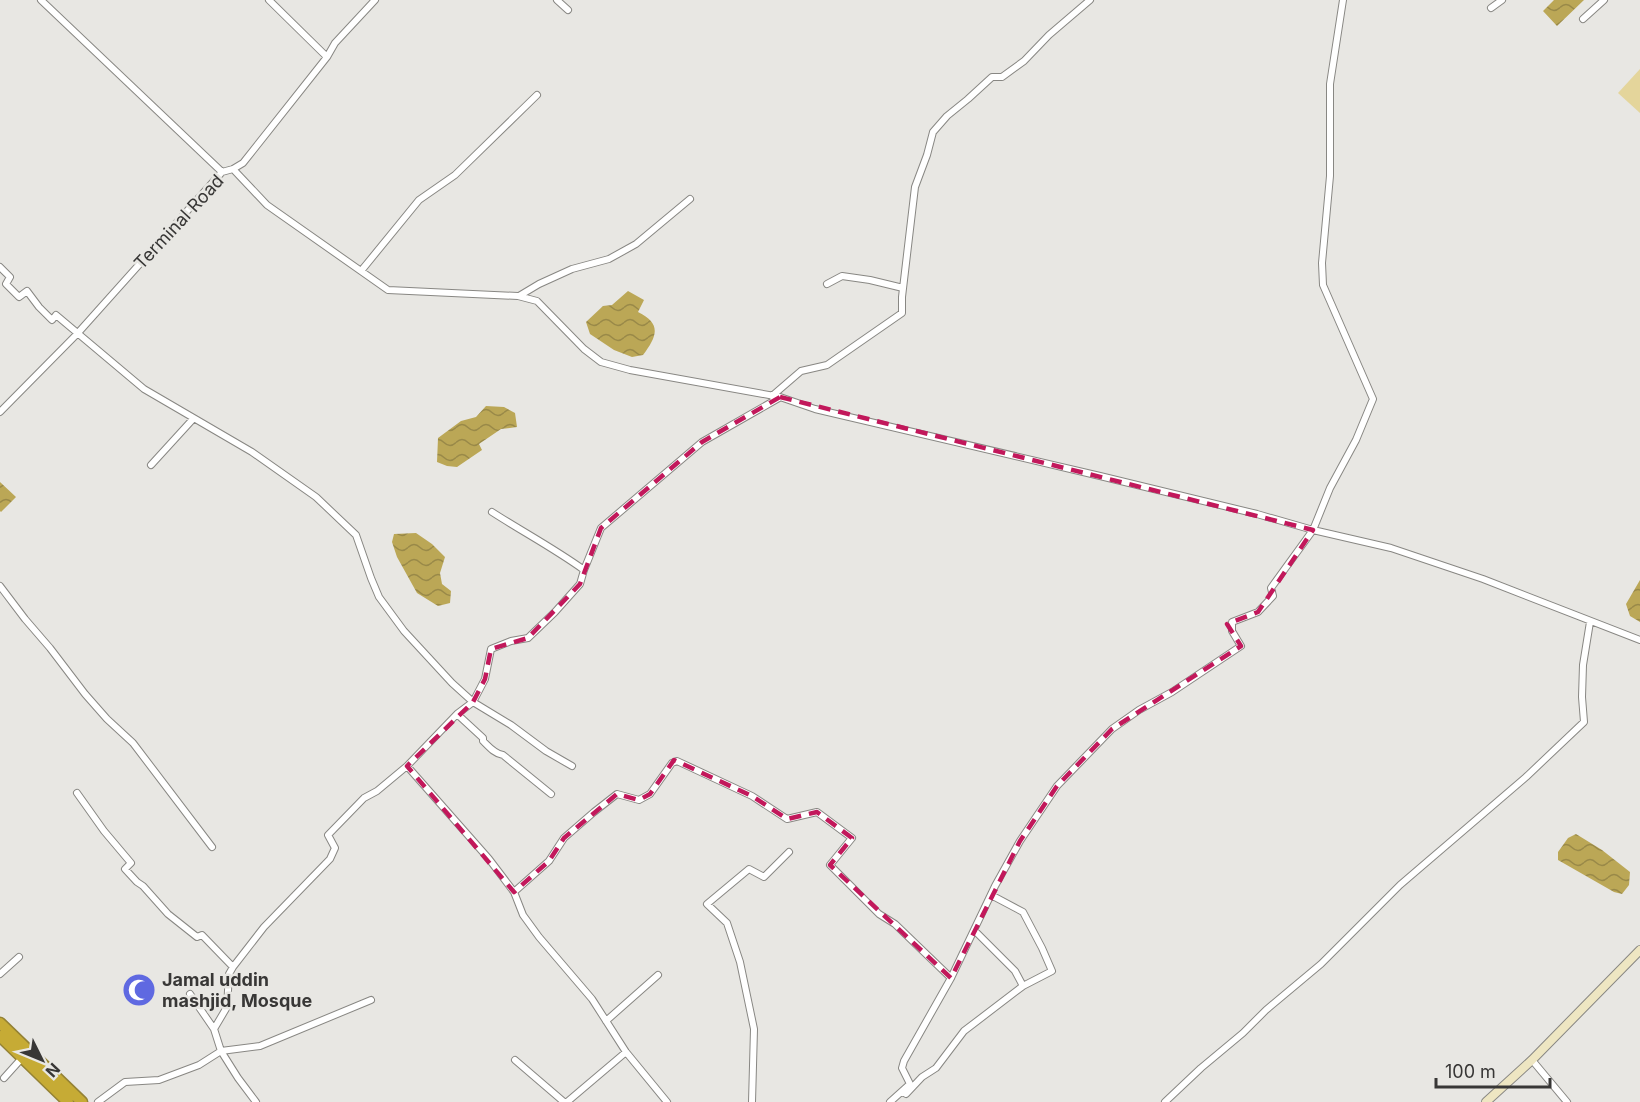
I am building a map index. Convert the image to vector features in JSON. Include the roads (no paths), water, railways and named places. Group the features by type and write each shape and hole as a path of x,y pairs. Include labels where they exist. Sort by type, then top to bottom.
{"highway":[{"path":"0,1023 82,1102"},
{"path":"1,1039 68,1102"}],"street":[{"path":"41,0 222,172"},
{"path":"269,0 327,57"},
{"name":"Terminal Road","path":"0,412 77,334 222,172 243,163 327,57 335,43 375,0"},
{"path":"556,0 568,10"},
{"path":"772,396 801,371 827,365 902,313 915,187 933,132 946,116 992,77 1002,77 1024,61 1049,35 1090,0"},
{"path":"890,1102 910,1084 902,1068 904,1061 951,978 1020,841 1057,786 1112,729 1241,646 1232,631 1232,622 1258,612 1273,596 1271,588 1313,530 1330,488 1356,440 1372,399 1323,285 1322,263 1330,176 1330,84 1343,0"},
{"path":"1491,8 1502,0"},
{"path":"1582,19 1604,0"},
{"path":"361,271 418,200 455,175 537,95"},
{"path":"232,169 267,205 388,290 537,300 584,349 601,362 630,370 772,396 815,409 1089,473 1391,548 1483,579 1640,640"},
{"path":"518,297 539,284 572,269 609,259 636,244 690,199"},
{"path":"0,267 10,277 6,284 19,297 27,291 52,320 56,315 144,389 252,452 316,497 356,535 371,578 388,610 411,639 452,683 473,702 572,766"},
{"path":"827,284 842,276 903,288"},
{"path":"214,1029 226,1007 229,974 233,967 264,927 330,859 335,848 328,835 364,798 377,791 407,766 457,714 473,702 485,679 491,649 511,641 528,638 555,612 580,584 601,528 702,442 780,398"},
{"path":"151,465 193,418"},
{"path":"492,512 560,552 584,570"},
{"path":"0,586 85,694 133,743 212,847"},
{"path":"1165,1102 1266,1010 1321,964 1400,885 1508,793 1584,722 1583,665 1590,622"},
{"path":"457,714 483,738 490,748 498,754 503,754 551,794"},
{"path":"514,892 549,861 564,838 594,812 617,794 639,800 650,794 672,763 677,761 752,796 787,819 818,812 852,838 830,865 879,914 896,924 951,978"},
{"path":"407,766 489,859 514,892 523,915 554,956 592,999 626,1052 667,1102"},
{"path":"77,793 104,831 131,863 124,869 168,914 197,937 202,935 233,967"},
{"path":"752,1102 754,1029 741,962 727,923 707,904 749,869 764,877 789,852"},
{"path":"903,1092 906,1095 922,1077 936,1068 964,1032 1023,986 1052,970 1023,912 991,895"},
{"path":"974,930 1015,971 1023,986"},
{"path":"1486,1102 1532,1060 1640,950"},
{"path":"0,974 19,957"},
{"path":"606,1021 658,975"},
{"path":"190,994 214,1029 221,1051 237,1078 256,1102"},
{"path":"98,1102 125,1082 159,1080 199,1065 221,1051 260,1046 371,1000"},
{"path":"515,1060 566,1102 626,1052"},
{"path":"4,1078 22,1058"},
{"path":"1532,1060 1567,1102"}],"water":[{"path":"1554,0 1584,0 1557,26 1543,11"},
{"path":"628,291 644,300 638,312 651,321 655,331 652,342 643,355 632,357 614,350 590,334 586,322 603,306 612,305"},
{"path":"486,406 504,407 515,413 517,427 501,429 479,444 482,450 457,467 437,462 438,438 461,421 476,417"},
{"path":"0,482 16,497 1,512 0,511"},
{"path":"416,533 445,557 440,573 442,584 451,591 450,603 438,606 417,593 397,557 392,542 394,534"},
{"path":"1640,580 1640,622 1630,616 1626,604"},
{"path":"1576,834 1602,850 1630,872 1629,885 1622,894 1614,892 1558,860 1558,852 1568,838"}],"place":[{"name":"Jamal uddin mashjid, Mosque","path":"139,990"}]}
